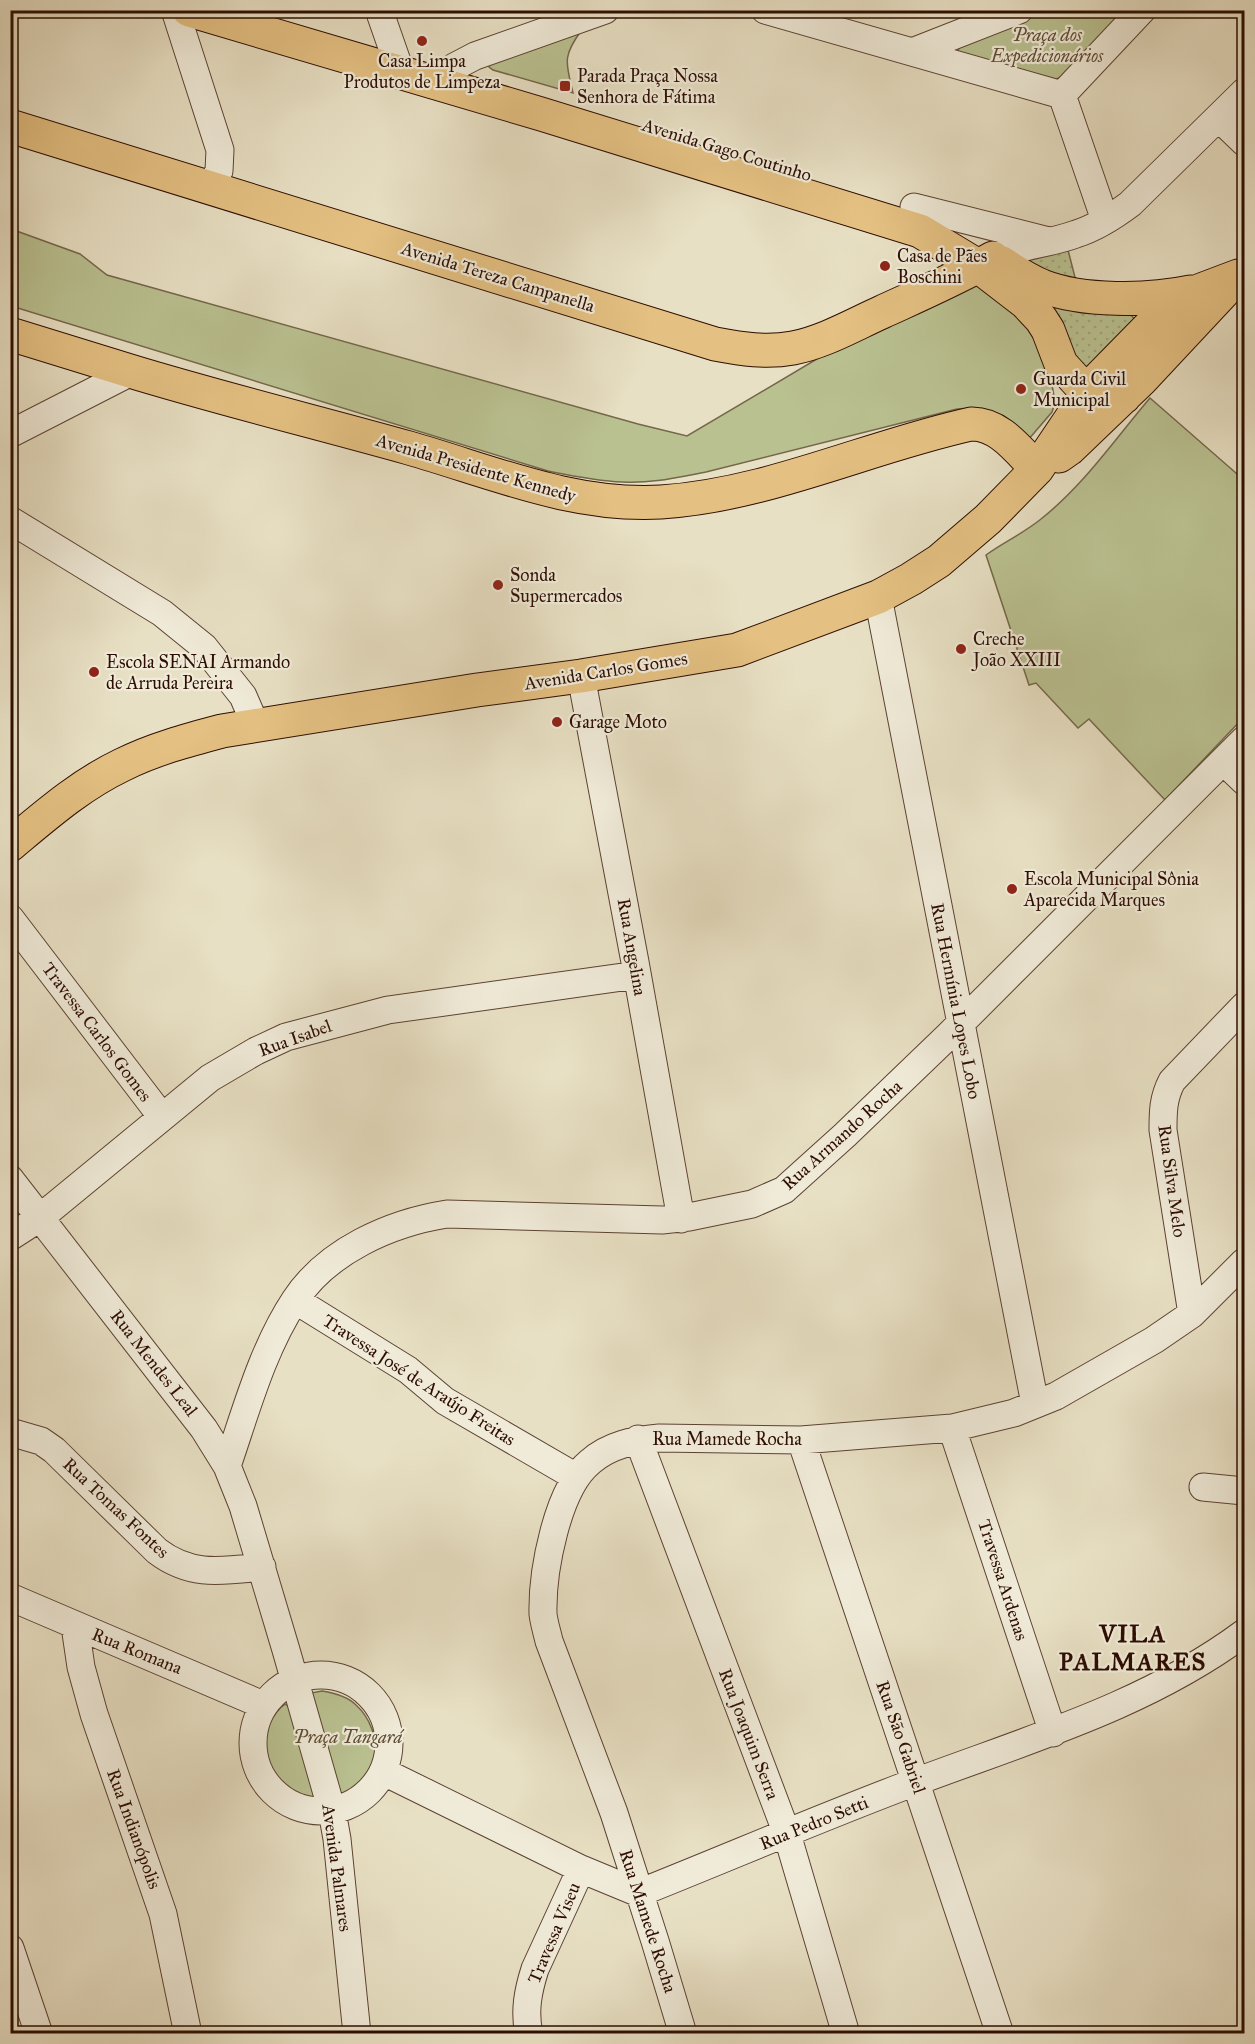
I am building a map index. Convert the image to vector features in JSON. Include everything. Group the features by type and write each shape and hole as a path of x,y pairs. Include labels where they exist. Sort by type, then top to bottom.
{"main road":[{"path":"189,10 401,73"},
{"name":"Avenida Gago Coutinho","path":"401,73 446,75 914,207 969,240 986,262 1050,289 1077,295 1153,298 1201,290"},
{"path":"446,75 888,220 986,262 1041,319 1055,345 1061,364 1064,388 1060,436"},
{"name":"Avenida Tereza Campanella","path":"10,126 715,344 745,350 769,351 811,343 913,298 986,262"},
{"path":"913,298 927,264 929,237"},
{"path":"1152,324 1201,290 1241,273"},
{"path":"1037,469 1070,450 1155,366 1241,273"},
{"path":"1120,297 1135,306 1152,324 1158,346 1155,366"},
{"name":"Avenida Carlos Gomes","path":"10,845 63,801 122,765 185,741 222,731 737,650 878,597 939,561 988,519 1037,469 1088,392 1121,354 1152,324"},
{"name":"Avenida Presidente Kennedy","path":"10,334 131,372 411,449 538,489 598,501 635,503 721,494 758,486 970,424 989,426 1037,469"},
{"path":"1061,364 1088,392 1105,398 1124,397"}],"street":[{"path":"174,10 220,150 219,171 209,188"},
{"path":"379,10 401,73"},
{"path":"446,75 475,56 605,10"},
{"path":"912,52 1019,10"},
{"path":"1062,95 1142,10"},
{"path":"767,11 1062,95"},
{"path":"986,262 1014,249 1075,235 1130,204 1245,92"},
{"path":"1062,95 1105,220"},
{"path":"1219,118 1245,142"},
{"name":"Avenida Gago Coutinho","path":"914,207 1049,241"},
{"path":"10,434 131,372"},
{"path":"10,520 162,613 204,647 243,696 256,726"},
{"name":"Rua Hermínia Lopes Lobo","path":"878,597 1035,1404"},
{"name":"Rua Angelina","path":"581,676 681,1219"},
{"name":"Rua Armando Rocha","path":"227,1466 252,1392 273,1341 295,1300 313,1278 343,1253 395,1227 422,1218 462,1214 681,1219 752,1204 784,1190 845,1136 960,1024 1245,740"},
{"path":"1223,761 1245,781"},
{"name":"Travessa Carlos Gomes","path":"10,918 162,1117"},
{"name":"Rua Isabel","path":"10,1237 41,1217 219,1073 256,1051 286,1037 388,1011 637,975"},
{"name":"Rua Silva Melo","path":"1192,1314 1163,1130 1163,1103 1172,1081 1245,1006"},
{"name":"Rua Mendes Leal","path":"10,1179 204,1429 227,1466 243,1506 262,1568"},
{"name":"Rua Mamede Rocha","path":"682,2034 614,1813 549,1641 543,1616 544,1581 552,1537 576,1477 590,1461 613,1448 638,1439 801,1440 952,1428 1014,1413 1056,1396 1154,1340 1192,1314 1245,1262"},
{"name":"Travessa José de Araújo Freitas","path":"295,1300 408,1370 445,1401 576,1477"},
{"name":"Travessa Ardenas","path":"952,1428 1053,1733"},
{"name":"Rua Tomas Fontes","path":"10,1432 41,1441 54,1450 170,1561 195,1570 215,1572 262,1568"},
{"name":"Rua Joaquim Serra","path":"638,1439 787,1834 846,2034"},
{"name":"Rua São Gabriel","path":"801,1440 1000,2034"},
{"path":"1203,1487 1245,1491"},
{"name":"Avenida Palmares","path":"262,1568 332,1811 337,1839 357,2034"},
{"name":"Rua Romana","path":"10,1597 263,1705"},
{"name":"Rua Indianópolis","path":"75,1626 81,1667 94,1714 163,1914 188,2034"},
{"name":"Rua Pedro Setti","path":"639,1893 916,1782 1053,1733 1184,1673 1245,1633"},
{"path":"326,1674 348,1679 366,1691 380,1708 388,1728 389,1750 384,1772 370,1791 352,1805 332,1811 306,1811 285,1802 267,1786 256,1766 252,1743 256,1720 263,1705 284,1685 294,1680 304,1676 326,1674"},
{"path":"384,1772 581,1869 639,1893"},
{"name":"Travessa Viseu","path":"529,2034 526,2005 535,1969 581,1869"},
{"path":"10,1948 39,2034"}],"green space":[{"name":"Praça dos Expedicionários","path":"1048,11 1130,11 1066,74 1057,79 1045,78 958,53 959,47 965,42"},
{"path":"581,31 571,47 567,60 573,93 489,67 490,64"},
{"path":"11,229 80,254 107,275 687,436 827,353 982,282 1020,312 1046,351 1054,406 1052,412 1028,440 972,408 957,409 685,476 633,482 585,478 548,471 11,306"},
{"path":"1068,250 1077,285 1062,283 1017,255"},
{"path":"1032,289 1120,310 1132,316 1139,324 1088,375"},
{"path":"1150,398 1244,480 1244,717 1165,800 1089,719 1078,728 1036,683 1029,685 986,555 1057,506 1085,477"},
{"name":"Praça Tangará","path":"322,1691 340,1695 356,1705 372,1729 375,1743 376,1758 367,1785 357,1795 344,1802 340,1799 311,1693"},
{"name":"Praça Tangará","path":"285,1704 289,1707 317,1808 289,1799 270,1780 265,1768 264,1741 268,1726 277,1711"}],"place":[{"name":"Casa Limpa Produtos de Limpeza","path":"422,41"},
{"name":"Parada Praça Nossa Senhora de Fátima","path":"565,86"},
{"name":"Casa de Pães Boschini","path":"885,266"},
{"name":"Guarda Civil Municipal","path":"1021,389"},
{"name":"Sonda Supermercados","path":"498,585"},
{"name":"Creche João XXIII","path":"961,649"},
{"name":"Escola SENAI Armando de Arruda Pereira","path":"94,672"},
{"name":"Garage Moto","path":"557,722"},
{"name":"Escola Municipal Sônia Aparecida Marques","path":"1012,889"}],"district":[{"name":"VILA PALMARES","path":"1133,1648"}]}
